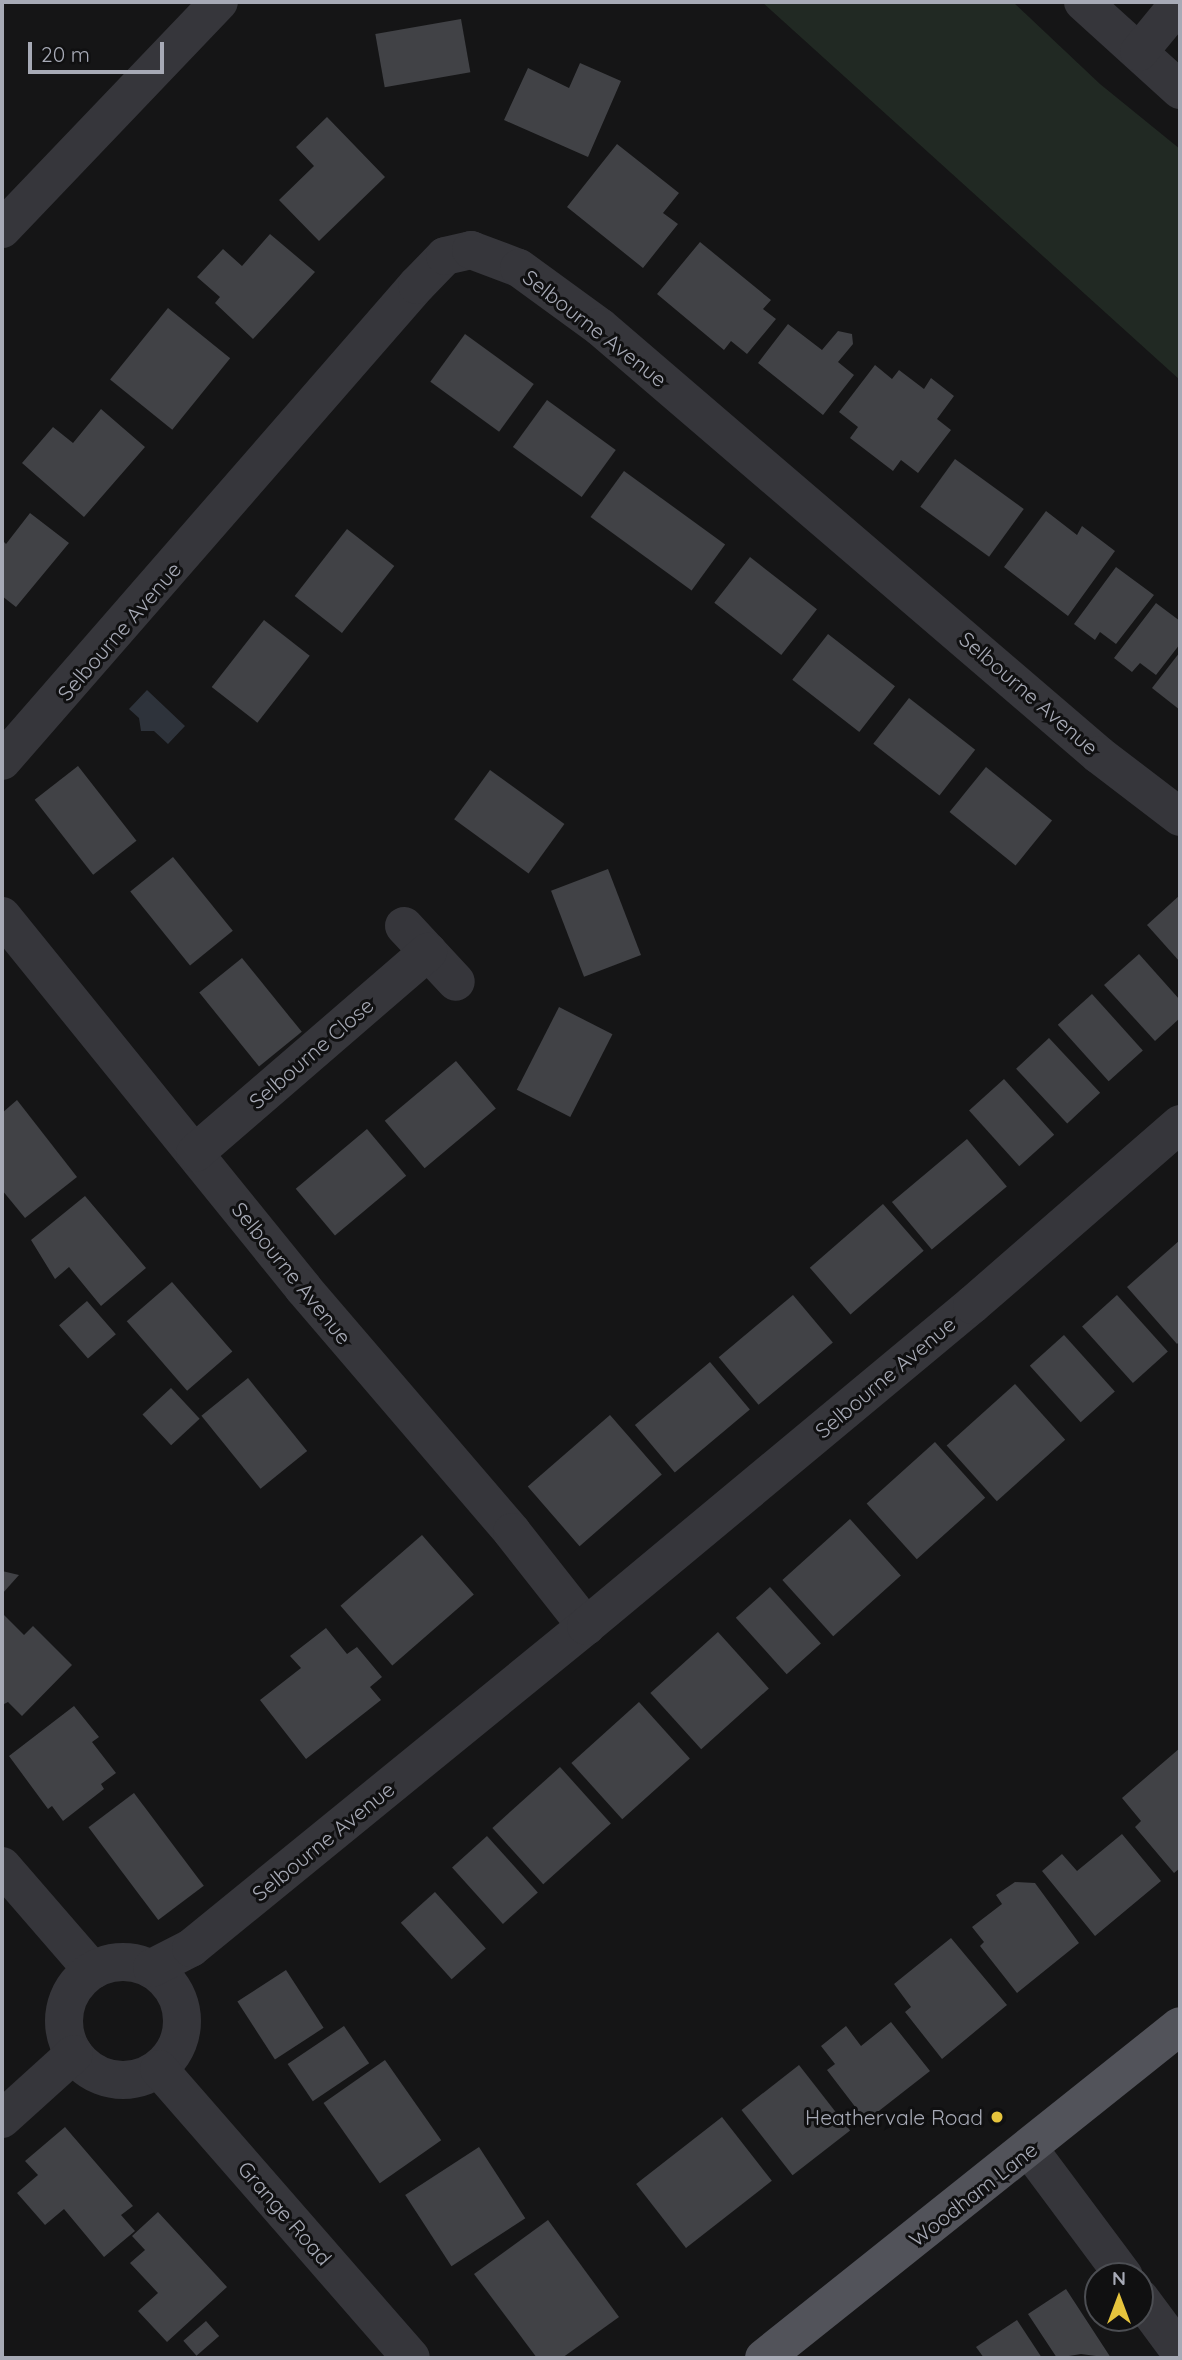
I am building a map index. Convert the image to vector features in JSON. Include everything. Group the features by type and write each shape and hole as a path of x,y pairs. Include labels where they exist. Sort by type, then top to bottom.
{"main road":[{"name":"Woodham Lane","path":"764,2358 1030,2150 1180,2026"}],"street":[{"path":"2,229 219,2"},
{"path":"1083,2 1180,90"},
{"path":"1139,52 1180,2"},
{"name":"Selbourne Avenue","path":"2,761 417,285 445,256 471,250 519,268 600,327 1099,755 1180,817"},
{"name":"Selbourne Avenue","path":"2,916 303,1289 512,1532 586,1626"},
{"name":"Selbourne Close","path":"195,1153 416,939 456,982"},
{"name":"Selbourne Avenue","path":"152,1968 191,1948 586,1626 972,1305 1180,1124"},
{"path":"2,1866 92,1970"},
{"path":"132,1961 152,1968 168,1980 183,2017 173,2055 159,2069 141,2078 103,2077 86,2068 74,2053 64,2017 78,1982 92,1970 132,1961"},
{"path":"2,2119 74,2053"},
{"name":"Grange Road","path":"159,2069 411,2358"},
{"path":"1030,2150 1114,2262"},
{"path":"1154,2317 1180,2352"}],"shaded area":[{"path":"762,2 1013,2 1100,84 1180,149 1180,380"},
{"path":"147,690 185,726 168,744 154,731 141,731 139,718 129,709"}],"building":[{"path":"461,19 470,72 385,87 375,34"},
{"path":"580,63 621,81 588,157 504,120 528,68 569,88"},
{"path":"327,117 385,177 319,241 279,200 314,166 296,147"},
{"path":"617,144 679,193 663,213 678,224 643,268 567,207"},
{"path":"270,234 315,272 253,339 215,303 220,297 197,277 223,249 242,266"},
{"path":"700,242 771,300 763,309 776,319 747,354 731,341 724,350 657,294"},
{"path":"168,308 230,358 172,430 110,379"},
{"path":"788,324 822,350 838,331 852,334 853,344 838,362 854,375 823,415 758,363"},
{"path":"465,334 534,384 499,432 430,382"},
{"path":"875,365 892,379 899,370 924,389 931,378 954,396 937,419 951,430 918,473 901,460 893,471 850,438 858,427 839,412"},
{"path":"547,400 616,450 582,497 513,447"},
{"path":"101,409 145,447 84,517 22,463 53,427 73,443"},
{"path":"955,459 1024,509 989,557 920,507"},
{"path":"624,471 725,544 692,591 590,517"},
{"path":"1046,511 1077,535 1082,526 1115,551 1068,616 1004,567"},
{"path":"30,513 69,543 16,607 2,596 2,540 6,544"},
{"path":"347,529 394,566 342,633 295,596"},
{"path":"750,557 817,609 781,655 714,603"},
{"path":"1116,567 1154,595 1116,644 1100,632 1095,640 1074,624"},
{"path":"1156,603 1180,621 1180,644 1156,675 1140,663 1132,672 1114,658"},
{"path":"264,620 310,656 257,723 212,687"},
{"path":"828,634 895,686 859,732 792,680"},
{"path":"1180,652 1180,710 1152,688"},
{"path":"909,698 975,750 939,795 873,744"},
{"path":"78,766 136,841 93,875 35,800"},
{"path":"986,767 1052,820 1016,866 949,812"},
{"path":"490,770 564,824 529,873 454,819"},
{"path":"173,857 233,931 190,965 130,892"},
{"path":"608,869 641,955 584,977 551,891"},
{"path":"1180,895 1180,962 1147,925"},
{"path":"1139,954 1180,1000 1180,1018 1155,1041 1104,985"},
{"path":"242,958 302,1032 259,1066 199,993"},
{"path":"1092,994 1143,1050 1109,1081 1058,1025"},
{"path":"559,1007 612,1034 570,1117 517,1090"},
{"path":"1049,1038 1100,1093 1067,1124 1016,1069"},
{"path":"456,1061 496,1108 425,1168 385,1121"},
{"path":"1004,1079 1054,1135 1019,1166 969,1110"},
{"path":"17,1100 77,1177 25,1218 2,1190 2,1113"},
{"path":"367,1129 406,1176 335,1236 296,1189"},
{"path":"967,1139 1007,1186 932,1249 892,1202"},
{"path":"85,1196 146,1268 101,1306 69,1267 55,1279 31,1240"},
{"path":"883,1204 924,1251 850,1314 810,1268"},
{"path":"1180,1240 1180,1341 1177,1344 1127,1287"},
{"path":"172,1282 232,1351 187,1391 127,1321"},
{"path":"793,1295 833,1342 759,1405 719,1357"},
{"path":"1117,1295 1168,1351 1133,1383 1082,1326"},
{"path":"87,1301 116,1334 88,1358 59,1325"},
{"path":"1064,1335 1115,1391 1081,1422 1030,1366"},
{"path":"710,1362 750,1409 675,1472 635,1425"},
{"path":"248,1378 307,1451 261,1489 201,1416"},
{"path":"1015,1384 1065,1440 997,1501 947,1446"},
{"path":"171,1388 200,1419 171,1445 142,1415"},
{"path":"610,1415 662,1475 580,1546 528,1487"},
{"path":"935,1442 985,1498 917,1559 867,1504"},
{"path":"850,1519 901,1575 833,1636 782,1580"},
{"path":"422,1535 474,1595 392,1665 340,1606"},
{"path":"2,1571 19,1575 2,1594"},
{"path":"770,1587 821,1643 787,1674 736,1618"},
{"path":"2,1613 24,1635 33,1626 72,1665 22,1716 8,1702 2,1705"},
{"path":"326,1628 347,1654 357,1647 382,1677 370,1687 381,1700 306,1759 260,1700 301,1668 290,1656"},
{"path":"718,1632 769,1688 701,1749 650,1693"},
{"path":"639,1702 690,1758 622,1819 571,1763"},
{"path":"74,1706 99,1737 92,1742 116,1773 101,1784 104,1789 63,1821 52,1806 48,1809 9,1756"},
{"path":"1180,1748 1180,1868 1174,1873 1135,1827 1141,1821 1122,1798"},
{"path":"560,1767 611,1823 543,1884 492,1828"},
{"path":"134,1793 204,1886 158,1920 88,1827"},
{"path":"1122,1834 1161,1881 1095,1936 1042,1871 1062,1854 1077,1871"},
{"path":"487,1836 538,1892 503,1924 452,1867"},
{"path":"1015,1882 1035,1883 1079,1943 1017,1993 980,1946 984,1942 972,1927 1002,1904 996,1895"},
{"path":"435,1892 486,1948 452,1979 401,1923"},
{"path":"951,1938 1007,2005 942,2059 905,2012 911,2007 894,1984"},
{"path":"286,1970 324,2028 275,2059 237,2002"},
{"path":"891,2022 930,2071 866,2121 827,2070 835,2064 821,2046 846,2026 861,2046"},
{"path":"344,2026 369,2063 313,2101 288,2064"},
{"path":"385,2060 441,2140 380,2183 324,2103"},
{"path":"799,2065 850,2130 793,2175 741,2110"},
{"path":"722,2117 772,2181 686,2248 636,2184"},
{"path":"65,2127 133,2206 121,2215 135,2231 104,2257 64,2209 45,2225 17,2193 38,2175 25,2161"},
{"path":"479,2147 525,2218 451,2266 405,2195"},
{"path":"158,2212 227,2287 167,2342 138,2311 158,2293 130,2263 145,2250 132,2236"},
{"path":"548,2220 619,2317 562,2358 537,2358 474,2274"},
{"path":"1066,2289 1084,2317 1084,2332 1094,2332 1111,2358 1081,2354 1057,2358 1028,2314"},
{"path":"1017,2320 1042,2358 984,2358 976,2347"},
{"path":"206,2321 219,2336 196,2356 183,2341"}],"place":[{"name":"Heathervale Road","path":"997,2117"}]}
